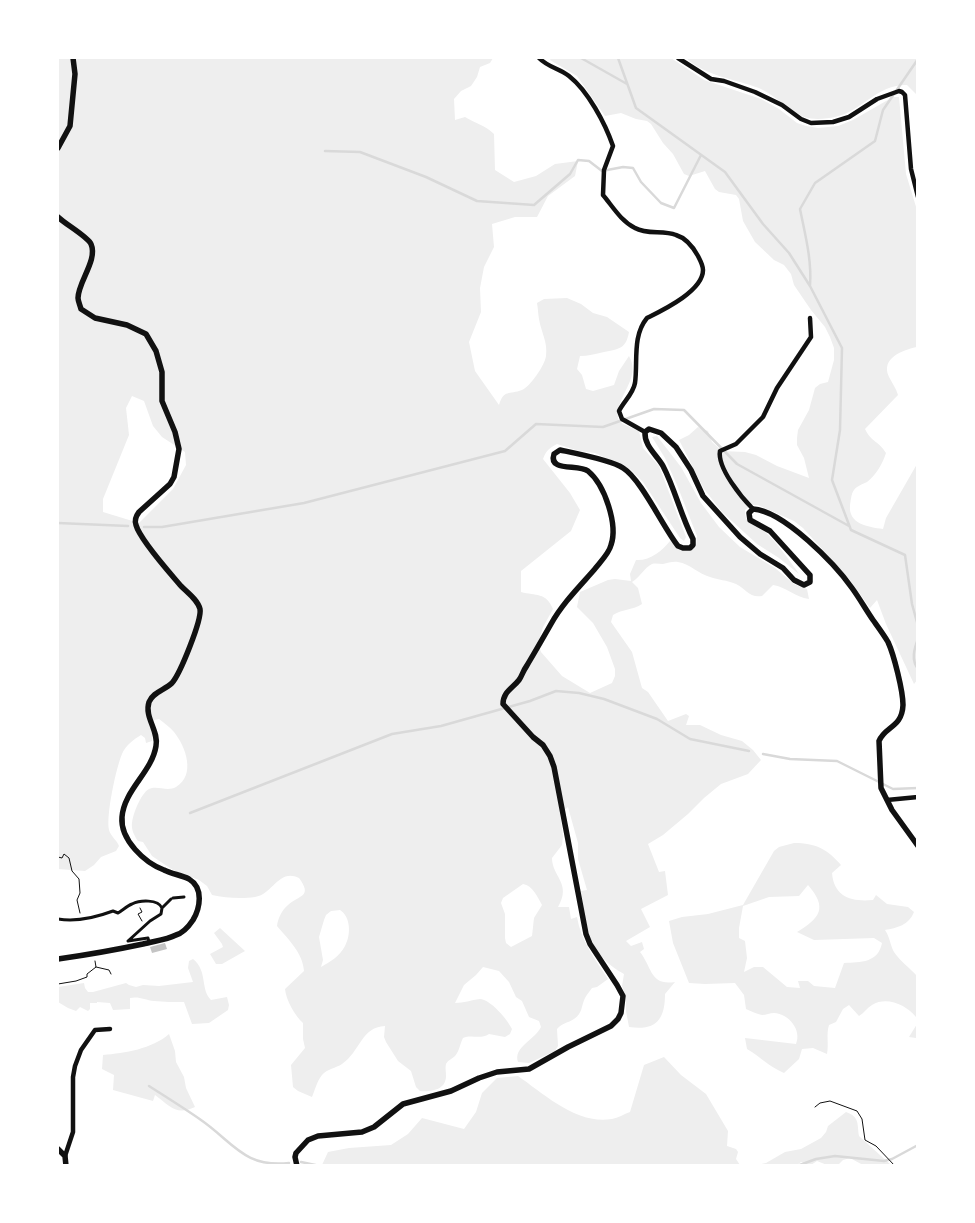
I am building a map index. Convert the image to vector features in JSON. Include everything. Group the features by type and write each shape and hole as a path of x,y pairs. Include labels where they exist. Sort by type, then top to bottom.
{"street":[{"path":"58,148 70,126 75,74 73,58"},
{"path":"539,58 547,66 568,76 581,88 600,117 612,146 604,170 603,195 621,218 643,232 664,232 679,236 692,246 702,264 702,276 688,294 647,318 639,332 634,386 620,410 622,419 645,432"},
{"path":"678,58 711,79 724,81 755,92 811,123 833,122 849,117 877,99 898,91 902,92 905,95 911,169 918,197"},
{"path":"58,217 70,228 84,236 91,244 90,260 78,293 81,309 95,318 134,327 146,334 152,342 162,372 162,401 175,432 179,449 174,477 170,484 140,512 136,517 135,524 159,560 200,608 200,618 172,683 152,696 147,709 157,744 147,769 124,807 122,818 123,828 129,841 146,860 163,870 192,880 198,891 196,912 185,930 177,935 58,959"},
{"path":"810,318 811,337 777,388 763,417 736,444 720,451 720,461 730,479 753,509 786,523 808,540 851,587 888,642 903,697 903,708 896,725 881,735 879,741 881,788 918,846"},
{"path":"645,432 649,429 656,430 676,447 691,470 703,496 740,537 760,554 783,568 800,584 810,582 810,575 770,531 750,520 749,513 753,509"},
{"path":"297,1166 296,1153 308,1140 318,1136 362,1132 374,1127 403,1104 451,1091 497,1072 530,1069 568,1047 611,1026 618,1019 622,1006 622,996 590,944 586,934 554,767 543,745 502,704 502,698 520,679 524,668 564,605 611,547 613,527 606,499 600,487 588,472 578,467 558,466 552,459 554,454 560,450 623,468 635,480 678,546 686,549 692,545 693,539 663,464 644,438 645,432"},
{"path":"887,800 918,797"},
{"path":"149,942 148,938 128,941 161,914 162,908 172,899 184,897"},
{"path":"58,919 82,918 114,911 118,913 138,902 156,902 162,908"},
{"path":"66,1166 65,1156 73,1132 73,1077 78,1059 81,1050 95,1030 110,1029"},
{"path":"58,1149 65,1156"}],"path":[{"path":"58,857 62,858 64,854 70,858 72,871 79,879 80,893 77,900 82,918"},
{"path":"138,902 142,912 138,914 145,926"},
{"path":"58,984 81,980 87,977 86,974 96,967 97,960"},
{"path":"96,967 109,970 111,974"},
{"path":"815,1107 820,1103 830,1101 854,1108 860,1116 865,1140 876,1146 895,1166"}],"shaded area":[{"path":"58,58 493,58 490,63 480,67 477,77 471,86 461,91 454,99 455,120 465,117 494,134 495,170 514,182 536,176 555,164 578,161 575,176 548,196 537,217 515,217 492,224 494,247 484,267 480,288 481,312 469,342 475,371 499,405 507,393 522,390 529,385 540,370 546,356 546,346 537,303 544,299 567,298 581,304 593,313 607,317 629,332 626,342 621,347 580,356 577,369 582,375 586,389 593,391 614,385 619,371 629,356 632,372 620,403 618,419 623,424 639,431 643,448 659,466 686,537 684,541 680,538 643,482 630,469 595,453 579,451 557,444 550,448 543,459 570,493 580,510 571,531 521,571 521,592 544,597 553,609 543,627 538,643 541,652 562,676 590,693 612,683 615,669 607,647 593,623 577,607 580,592 608,580 631,581 630,574 636,560 646,559 655,555 670,541 683,551 690,551 696,547 697,536 677,485 665,458 652,437 657,436 681,467 701,503 719,527 740,547 775,568 794,584 807,589 809,599 773,585 762,596 754,596 736,584 706,576 687,565 674,562 652,564 647,568 632,582 638,588 642,604 613,615 611,622 632,652 642,688 648,692 668,721 686,714 689,716 686,725 700,725 721,735 742,741 761,760 748,774 721,784 663,835 648,844 659,872 665,871 668,895 641,909 650,927 626,941 631,946 642,942 644,949 640,952 656,978 661,981 675,982 665,994 665,1003 661,1017 657,1022 646,1027 629,1027 626,997 622,986 624,974 603,958 596,949 588,929 581,891 587,890 578,859 578,843 568,807 560,814 563,836 562,845 552,858 563,892 558,907 569,907 571,919 577,917 585,942 608,979 597,987 592,988 585,998 577,1017 557,1029 558,1046 555,1051 529,1063 518,1062 517,1057 521,1048 541,1027 539,1021 529,1017 522,1001 516,997 509,982 499,971 483,967 464,985 455,1003 480,999 489,1002 510,1025 512,1029 510,1034 505,1037 489,1034 482,1037 463,1038 456,1054 446,1064 445,1081 441,1087 429,1091 420,1091 416,1087 411,1071 398,1061 384,1037 385,1026 377,1027 371,1031 348,1059 324,1073 312,1097 293,1087 291,1065 305,1048 303,1023 291,1007 285,989 304,971 298,952 277,926 279,917 284,909 303,895 305,889 299,878 286,876 267,891 255,897 233,898 212,895 207,886 199,880 173,870 152,856 143,842 138,841 132,823 137,806 143,795 152,788 169,789 176,787 186,775 187,761 182,745 171,728 159,719 154,720 150,725 153,736 152,741 146,743 145,738 141,735 125,748 122,754 114,780 108,823 109,830 119,846 116,851 101,857 85,871 58,869","holes":["132,396 144,401 153,426 162,437 185,452 186,465 173,489 139,523 103,512 103,499 129,435 126,408","523,884 532,889 542,905 534,918 532,936 511,947 506,943 505,938 505,914 501,903 503,898","340,910 344,913 349,926 348,937 340,953 321,967 323,960 319,937 326,915 331,911"]},
{"path":"551,58 671,58 704,80 761,99 779,109 797,123 818,128 838,126 853,120 893,97 899,97 906,174 917,210 917,347 905,350 890,360 887,370 898,395 865,429 870,437 886,453 881,465 873,476 854,490 850,511 856,520 865,526 883,529 886,518 917,464 918,679 914,684 877,600 870,608 850,580 803,528 794,521 758,505 752,505 745,510 748,521 764,531 773,540 799,574 757,544 722,512 704,489 679,440 689,435 698,427 708,431 712,442 722,451 745,452 756,455 777,466 809,478 804,458 797,445 797,438 798,430 809,410 815,388 820,384 828,382 834,360 834,348 825,327 794,285 791,274 784,265 774,260 755,242 743,221 739,199 736,195 719,192 715,189 705,171 689,176 684,174 673,154 647,121 621,113 605,116 577,76 550,60"},
{"path":"686,58 917,58 917,127 916,94 907,85 896,86 878,93 844,114 835,117 811,119 798,114 771,94 759,88 711,73"},
{"path":"794,843 809,844 820,848 841,865 832,873 833,881 840,893 851,899 858,900 873,900 876,895 887,904 908,907 914,912 906,923 885,930 894,952 917,976 918,1036 916,1038 909,1037 917,1024 916,1017 896,1003 878,1002 870,1006 859,1016 849,1005 843,1009 836,1022 829,1025 827,1054 813,1048 802,1049 799,1059 784,1073 747,1049 745,1038 796,1044 796,1028 785,1016 774,1013 762,1015 746,1009 744,995 735,983 689,983 673,943 669,921 743,905 774,851 779,847","holes":["808,885 818,900 819,912 811,922 797,932 814,940 874,938 882,943 877,954 868,960 844,963 835,988 814,986 808,981 798,981 800,988 787,987 763,967 754,967 744,972 747,958 745,941 739,938 743,906 769,897 799,896"]},
{"path":"220,928 245,951 222,964 216,964 210,954 223,947 214,933"},
{"path":"193,959 201,969 206,991 211,1000 227,997 229,1005 228,1010 209,1023 192,1024 184,1002 130,998 130,1009 113,1010 110,1003 97,1002 90,1003 88,1011 80,1007 76,1011 58,1002 58,987 84,983 88,992 93,992 126,983 136,987 193,982 188,968 189,961"},
{"path":"169,1034 175,1051 176,1062 184,1077 186,1088 195,1107 188,1110 178,1110 169,1106 155,1095 153,1101 113,1090 114,1075 102,1069 103,1055 146,1047"},
{"path":"664,1057 681,1075 706,1094 728,1131 727,1146 736,1149 738,1152 736,1159 740,1165 322,1165 328,1152 349,1148 391,1145 408,1134 422,1118 464,1129 476,1112 482,1093 497,1078 518,1076 550,1099 574,1113 599,1120 614,1118 630,1112 644,1065"},
{"path":"846,1112 856,1119 859,1136 891,1165 863,1165 850,1158 843,1160 838,1165 827,1165 817,1161 811,1165 801,1162 797,1165 757,1165 766,1163 785,1152 801,1149 821,1138 828,1126"}],"building":[{"path":"165,943 167,949 152,953 150,947"}],"waterway":[{"path":"581,58 627,84"},
{"path":"618,58 636,108 725,172 763,224 789,253 810,286 842,348 840,430 832,480 851,530 905,555 912,604 918,626"},
{"path":"810,286 809,257 800,209 815,183 875,141 883,110 918,59"},
{"path":"325,151 360,152 426,177 477,201 534,205 570,174 578,160 589,161 602,171 623,167 633,168 641,182 661,203 674,208 701,155"},
{"path":"144,527 162,527 304,503 505,451 536,424 603,427 654,409 684,410 737,464 849,526"},
{"path":"58,523 128,526"},
{"path":"918,639 914,651 914,658 918,669"},
{"path":"190,813 392,734 441,726 530,701 556,691 579,693 604,699 657,719 690,739 749,751"},
{"path":"763,754 790,759 837,761 893,789 918,788"},
{"path":"149,1086 201,1120 240,1152 261,1161 289,1163"},
{"path":"797,1166 816,1159 835,1156 884,1161 892,1159 918,1145"},
{"path":"301,1162 320,1166"}]}
